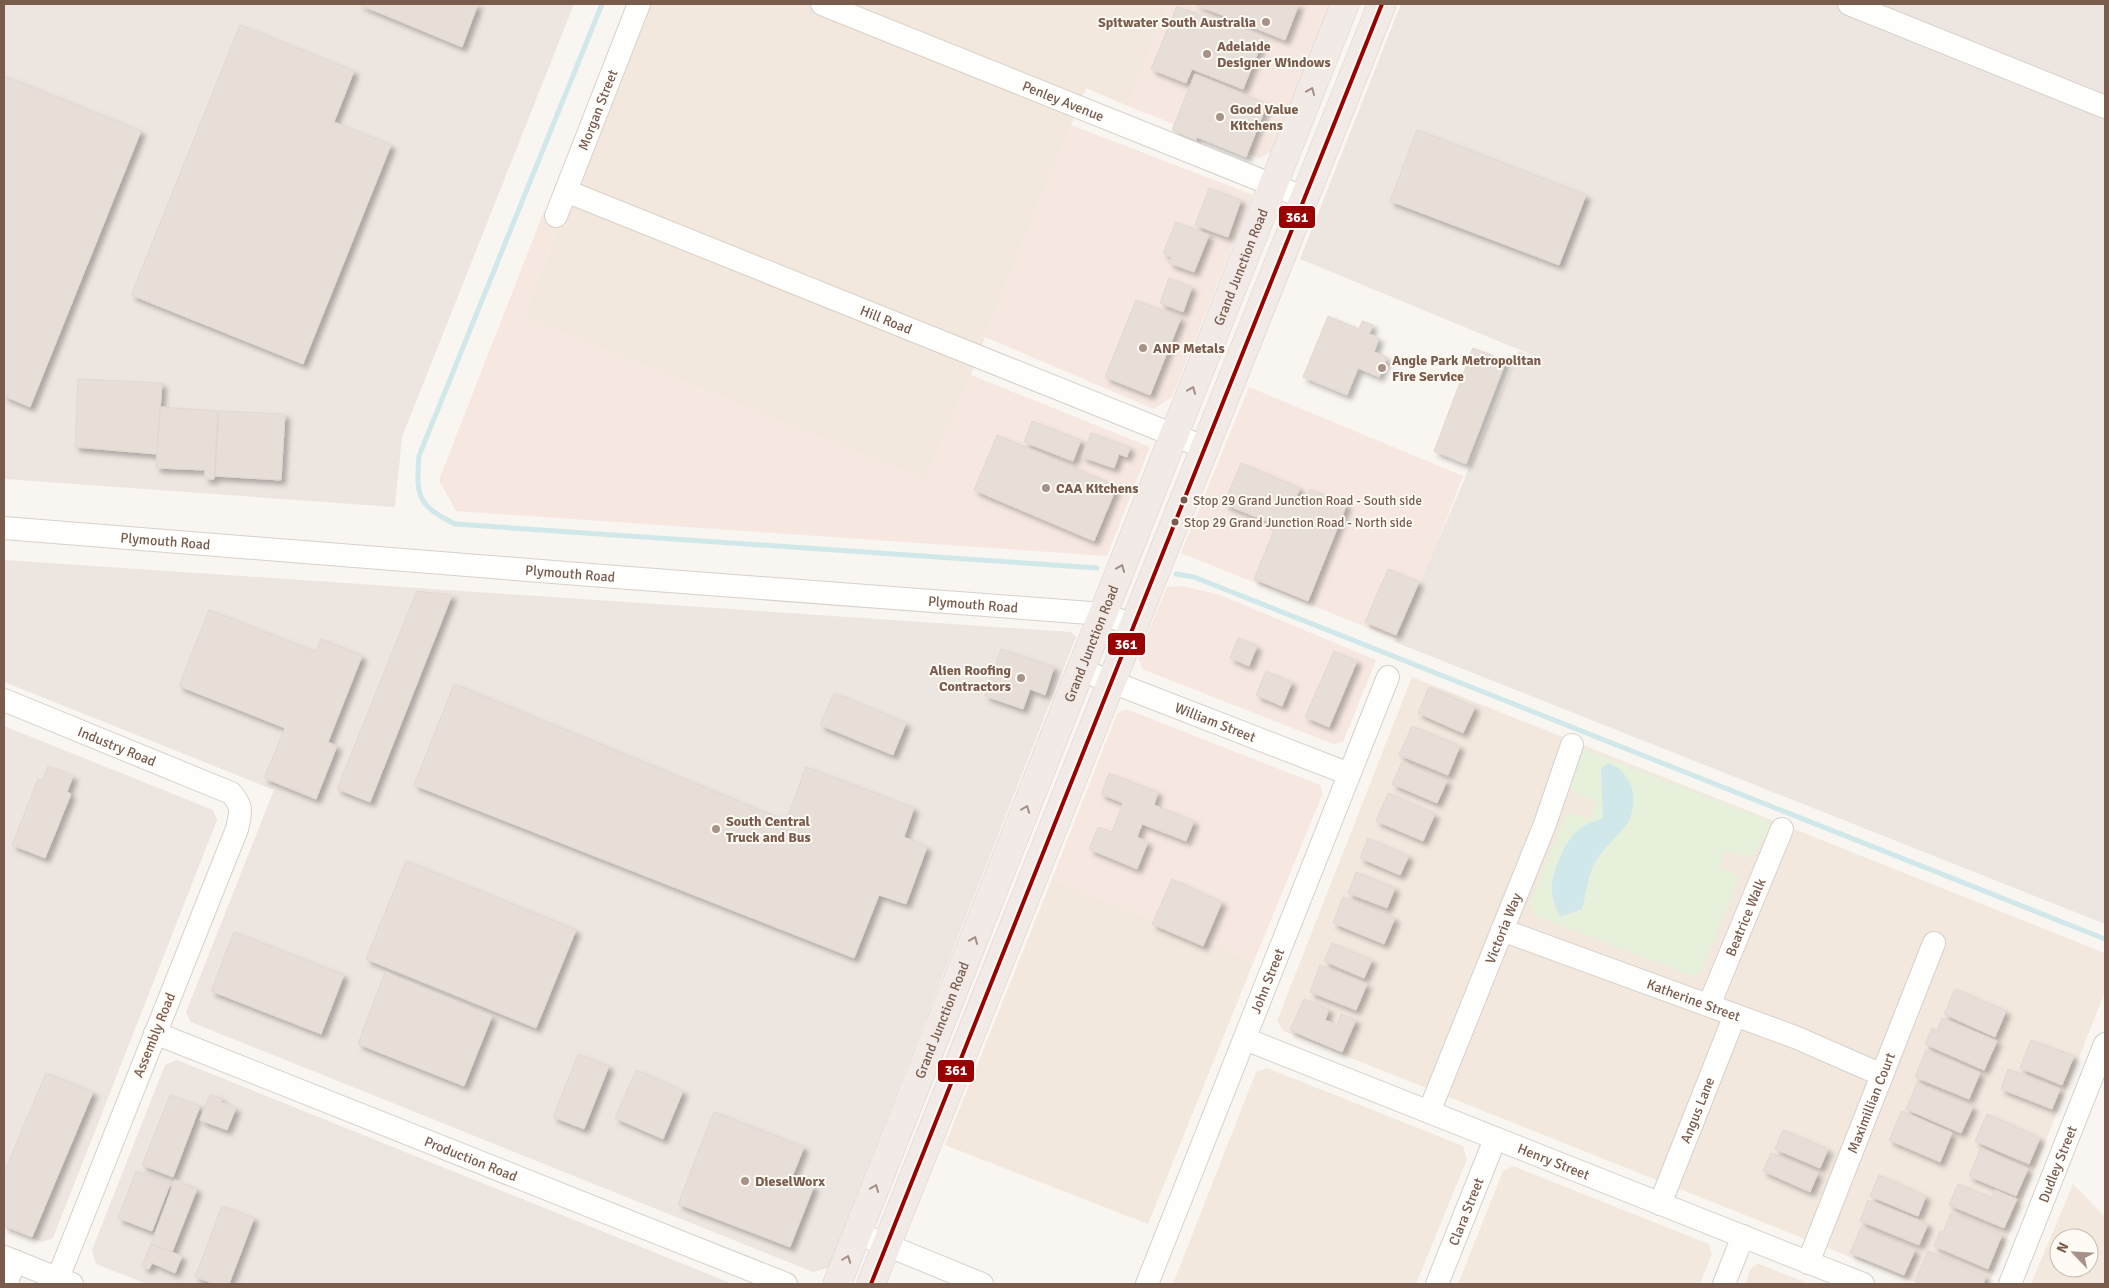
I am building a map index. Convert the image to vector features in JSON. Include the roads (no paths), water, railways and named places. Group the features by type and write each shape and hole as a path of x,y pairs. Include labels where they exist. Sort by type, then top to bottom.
{"highway":[{"name":"Grand Junction Road","path":"837,1284 1345,4"},
{"path":"871,1284 1133,625 1206,448 1258,310 1382,4"},
{"path":"1008,855 1037,866"}],"street":[{"name":"Morgan Street","path":"556,216 639,4"},
{"name":"Penley Avenue","path":"822,4 1305,198"},
{"path":"1849,4 2105,107"},
{"name":"Hill Road","path":"566,191 1206,448"},
{"path":"1228,300 1258,310"},
{"name":"Plymouth Road","path":"4,528 1103,614 1133,625"},
{"name":"William Street","path":"1081,670 1349,774"},
{"name":"John Street","path":"1147,1284 1388,677"},
{"name":"Industry Road","path":"4,700 230,793"},
{"name":"Victoria Way","path":"1430,1112 1545,824 1572,746"},
{"name":"Assembly Road","path":"65,1281 155,1033 237,829 240,814 239,803 230,793"},
{"name":"Beatrice Walk","path":"1709,1005 1782,829"},
{"name":"Katherine Street","path":"1502,930 1795,1037 1882,1075"},
{"name":"Maximillian Court","path":"1808,1262 1934,943"},
{"name":"Angus Lane","path":"1660,1204 1735,1015"},
{"name":"Production Road","path":"155,1033 786,1284"},
{"name":"Henry Street","path":"1245,1039 1863,1284"},
{"name":"Dudley Street","path":"2010,1284 2105,1044"},
{"name":"Clara Street","path":"1437,1284 1495,1139"},
{"path":"856,1234 982,1284"},
{"path":"1724,1284 1743,1236"},
{"path":"6,1284 9,1259 65,1281"}],"water":[{"path":"1609,763 1617,767 1628,779 1633,793 1633,809 1624,828 1593,866 1582,909 1560,917 1552,894 1555,869 1566,844 1575,833 1584,826 1603,818 1601,768"}],"waterway":[{"path":"602,4 419,456 419,490 426,505 455,524 1097,568"},
{"path":"1176,574 1194,577 2105,939"}],"place":[{"name":"Spitwater South Australia","path":"1266,22"},
{"name":"Adelaide Designer Windows","path":"1207,54"},
{"name":"Good Value Kitchens","path":"1220,117"},
{"name":"ANP Metals","path":"1143,348"},
{"name":"Angle Park Metropolitan Fire Service","path":"1382,368"},
{"name":"CAA Kitchens","path":"1046,488"},
{"name":"Stop 29 Grand Junction Road - South side","path":"1184,500"},
{"name":"Stop 29 Grand Junction Road - North side","path":"1175,522"},
{"name":"Alien Roofing Contractors","path":"1021,678"},
{"name":"South Central Truck and Bus","path":"716,829"},
{"name":"DieselWorx","path":"745,1181"}]}
